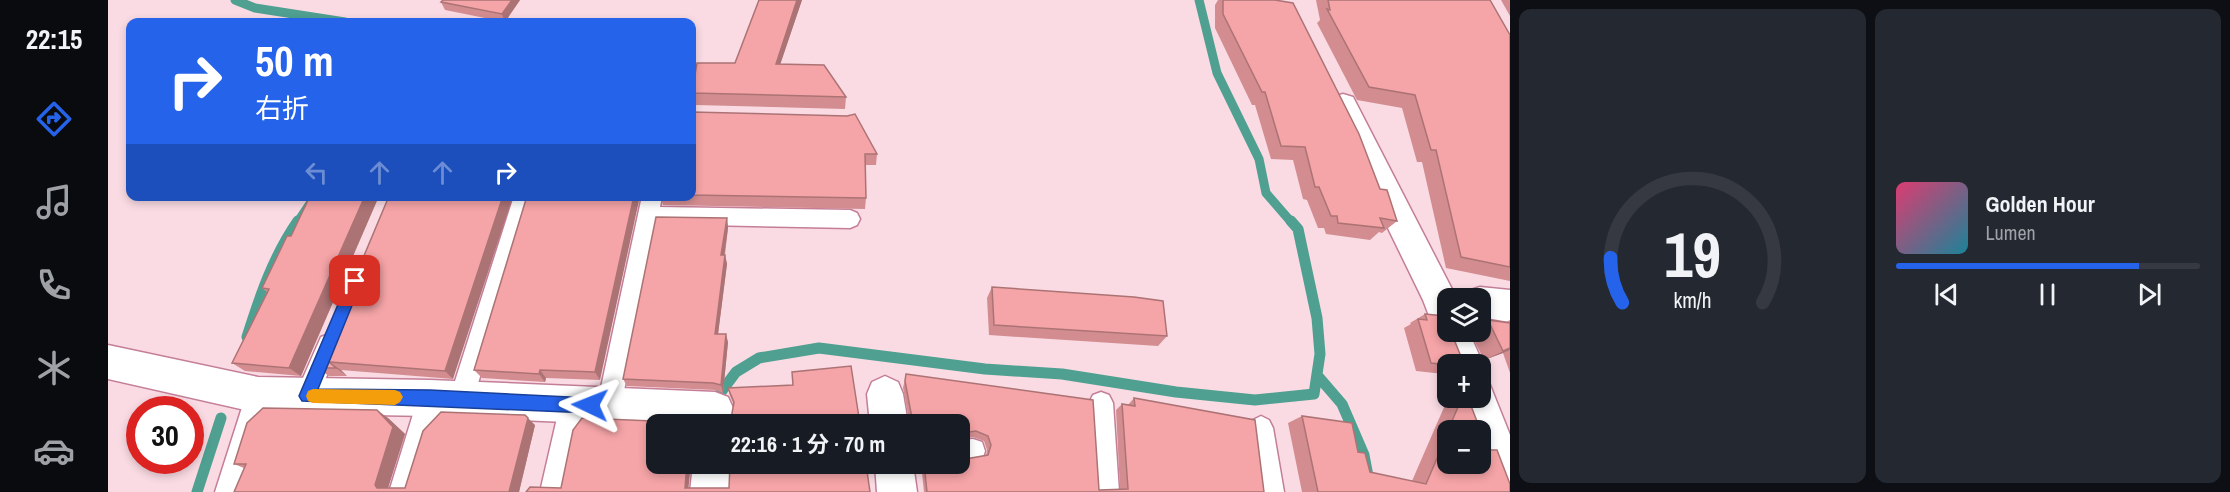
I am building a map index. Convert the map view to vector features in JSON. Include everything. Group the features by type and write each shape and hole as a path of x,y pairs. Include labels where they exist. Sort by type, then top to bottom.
{"street":[{"path":"1333,85 1438,288"},
{"path":"1491,303 1510,306"},
{"path":"108,362 258,395 446,399 716,410 715,414"},
{"path":"1481,408 1510,485"},
{"path":"710,492 711,474"},
{"path":"895,474 897,492"}],"lane":[{"path":"402,492 446,399 522,201"},
{"path":"609,406 650,206 850,219"},
{"path":"307,396 338,323"},
{"path":"228,492 258,395"},
{"path":"1101,403 1106,492"},
{"path":"553,492 572,405"},
{"path":"1261,428 1271,492"}],"building":[{"path":"443,0 512,0 502,14 441,2"},
{"path":"759,0 797,0 776,64 824,65 846,97 696,93 697,63 735,63"},
{"path":"1223,0 1275,0 1293,3 1359,134 1380,189 1387,190 1397,221 1380,218 1384,228 1338,223 1337,216 1331,216 1319,187 1315,187 1305,147 1281,146 1265,92 1262,92 1223,14"},
{"path":"1328,0 1490,0 1510,35 1510,267 1461,257 1436,150 1431,150 1415,95 1369,87 1327,9 1330,10"},
{"path":"696,112 847,116 855,114 877,154 865,154 866,198 696,195"},
{"path":"308,201 363,201 289,368 232,363 269,289 262,288 287,236 291,236"},
{"path":"387,201 501,201 445,371 329,362 336,368 317,368"},
{"path":"525,201 633,201 595,372 540,370 539,374 474,370"},
{"path":"656,217 727,218 721,255 725,255 715,334 726,334 721,385 623,379"},
{"path":"992,287 1163,301 1167,336 994,325"},
{"path":"1425,314 1437,315 1437,342 1455,342 1460,354 1437,354 1437,364 1431,363 1418,319 1427,320"},
{"path":"1491,320 1510,323 1510,348 1503,351 1491,326"},
{"path":"851,366 858,414 732,414 734,402 728,388 793,385 792,372"},
{"path":"906,374 1093,400 1099,490 1128,489 1122,404 1135,406 1134,398 1255,420 1264,492 927,492 925,474 970,474 970,458 988,455 991,445 988,436 976,431 970,432 970,414 911,414 905,381"},
{"path":"263,408 377,410 393,427 375,485 377,488 405,488 423,431 441,412 525,415 528,418 509,492 234,492 246,464 234,464 247,423"},
{"path":"1458,408 1472,408 1476,420 1452,420"},
{"path":"1302,416 1352,423 1358,452 1365,453 1370,472 1426,484 1437,458 1437,474 1491,474 1491,450 1497,450 1510,484 1510,492 1318,492"},
{"path":"582,418 646,421 646,474 686,474 685,488 729,488 730,474 867,474 870,492 526,492 530,487 561,488 573,430"}],"waterway":[{"path":"235,0 255,8 319,18"},
{"path":"1199,0 1217,73 1259,159 1266,193 1292,223"},
{"path":"297,223 312,201"},
{"path":"247,337 274,263 298,221"},
{"path":"721,392 736,372 759,358 819,348 985,369 1062,374 1176,392 1255,400 1314,394 1320,354 1317,318 1298,229 1291,221"},
{"path":"1317,375 1342,404 1364,455 1371,492"},
{"path":"197,492 221,418"}],"slow traffic":[{"path":"313,396 395,397"}],"route":[{"path":"355,281 307,396 430,398 590,405"}]}
